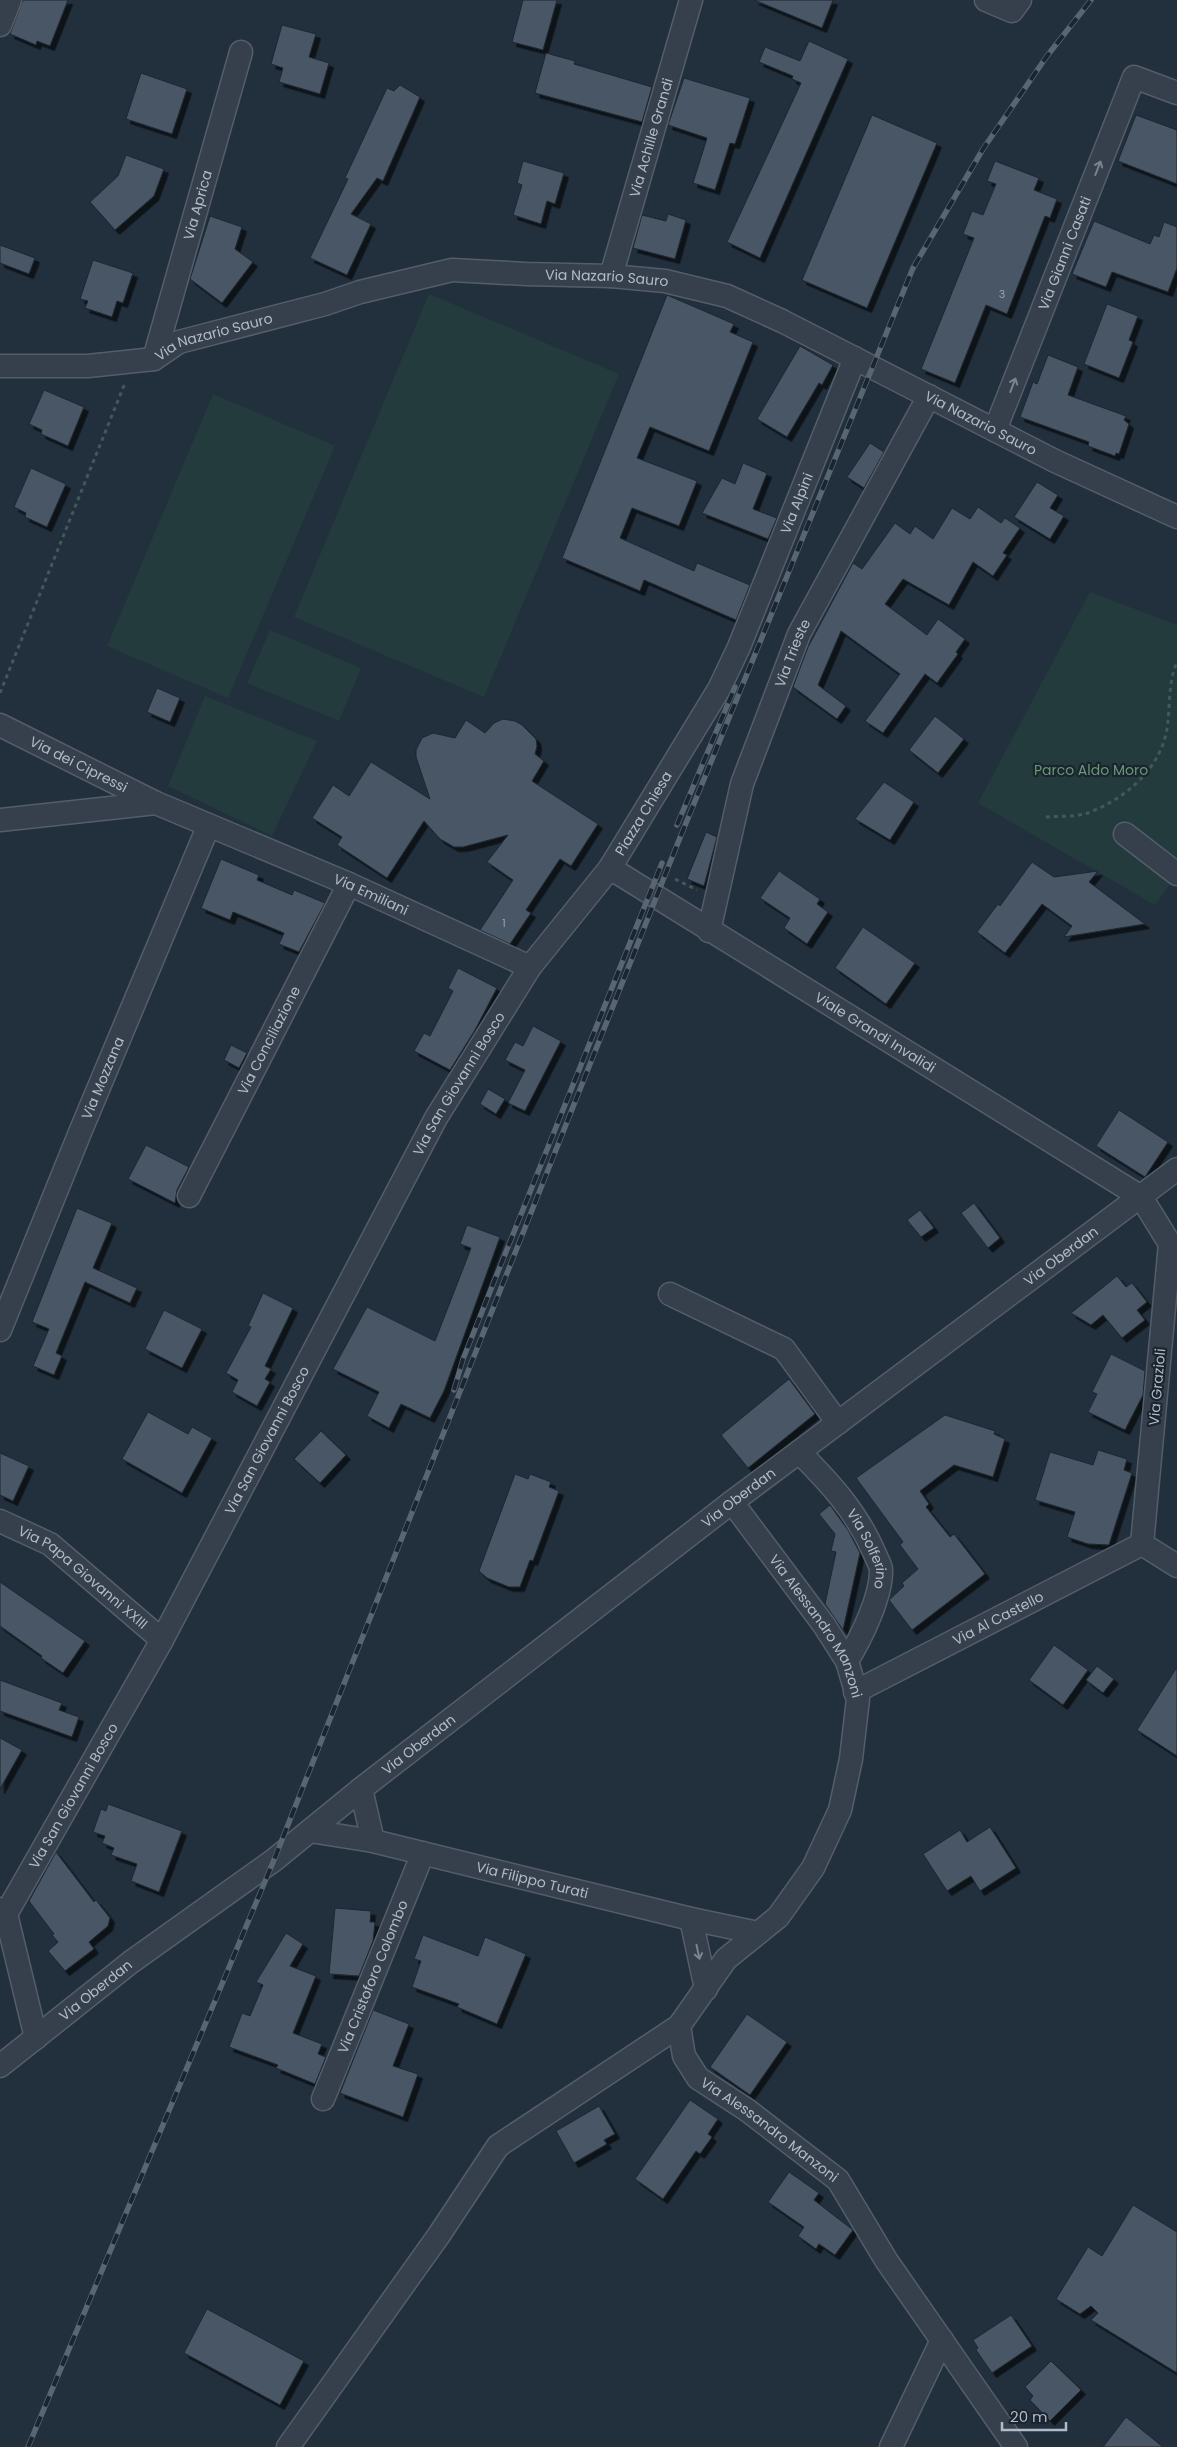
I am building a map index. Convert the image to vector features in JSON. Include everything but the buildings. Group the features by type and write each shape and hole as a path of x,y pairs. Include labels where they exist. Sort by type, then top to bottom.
{"street":[{"path":"0,25 10,0"},
{"name":"Via Achille Grandi","path":"611,276 691,0"},
{"path":"986,0 1012,11 1020,0"},
{"name":"Via Aprica","path":"144,360 242,52"},
{"name":"Via Gianni Casati","path":"996,430 1134,77 1177,93"},
{"name":"Via Nazario Sauro","path":"0,366 88,366 144,360 179,342 325,304 360,292 452,270 611,276 665,281 727,296 782,321 996,430 1177,518"},
{"name":"Via Alpini","path":"739,647 856,358"},
{"name":"Via Trieste","path":"709,931 742,784 799,634 929,396"},
{"name":"Piazza Chiesa","path":"530,967 610,868 719,689 739,647"},
{"name":"Via dei Cipressi","path":"0,725 208,827"},
{"name":"Via dei Cipressi","path":"0,820 156,803"},
{"name":"Via Emiliani","path":"208,827 349,884 530,967"},
{"name":"Via Mozzana","path":"0,1330 84,1121 208,827"},
{"path":"1125,834 1177,874"},
{"name":"Viale Grandi Invalidi","path":"610,868 1141,1197"},
{"name":"Via Conciliazione","path":"189,1196 349,884"},
{"name":"Via San Giovanni Bosco","path":"3,1912 162,1640 436,1118 530,967"},
{"name":"Via Oberdan","path":"0,2066 131,1962 274,1860 361,1789 732,1502 1177,1169"},
{"name":"Via Grazioli","path":"1141,1197 1170,1244 1142,1544"},
{"path":"670,1294 784,1349 838,1423"},
{"name":"Via Solferino","path":"798,1452 826,1479 862,1525 881,1568 875,1600 863,1634 847,1661"},
{"name":"Via Alessandro Manzoni","path":"732,1502 824,1624 847,1661 858,1700 851,1760 840,1810 813,1868 778,1917 726,1959 679,2026 684,2056 698,2078 747,2110 838,2180 886,2260 1016,2447"},
{"name":"Via Papa Giovanni XXIII","path":"0,1521 50,1544 162,1640"},
{"path":"1142,1544 1177,1566"},
{"name":"Via Al Castello","path":"856,1692 1142,1544"},
{"path":"361,1789 373,1840"},
{"name":"Via Filippo Turati","path":"310,1831 373,1840 758,1934"},
{"name":"Via Cristoforo Colombo","path":"322,2099 423,1853"},
{"path":"3,1912 36,2038"},
{"path":"691,1919 706,1990"},
{"path":"288,2447 439,2235 498,2146 679,2026"},
{"path":"891,2447 942,2340"}],"path":[{"path":"0,693 144,360"},
{"path":"1046,817 1087,814 1119,797 1137,784 1156,760 1166,735 1172,676 1177,662"}],"green space":[{"path":"429,294 619,374 484,697 294,617"},
{"path":"213,394 335,446 228,698 107,646"},
{"name":"Parco Aldo Moro","path":"1090,592 1177,625 1177,874 1155,905 978,803"},
{"path":"270,630 361,668 339,721 247,683"},
{"path":"205,696 317,741 272,836 168,786"}],"railway":[{"path":"28,2447 274,1860 675,850 913,268 983,149 1047,56 1091,0"},
{"path":"677,825 735,687"},
{"path":"454,1390 463,1359 662,863"}]}
